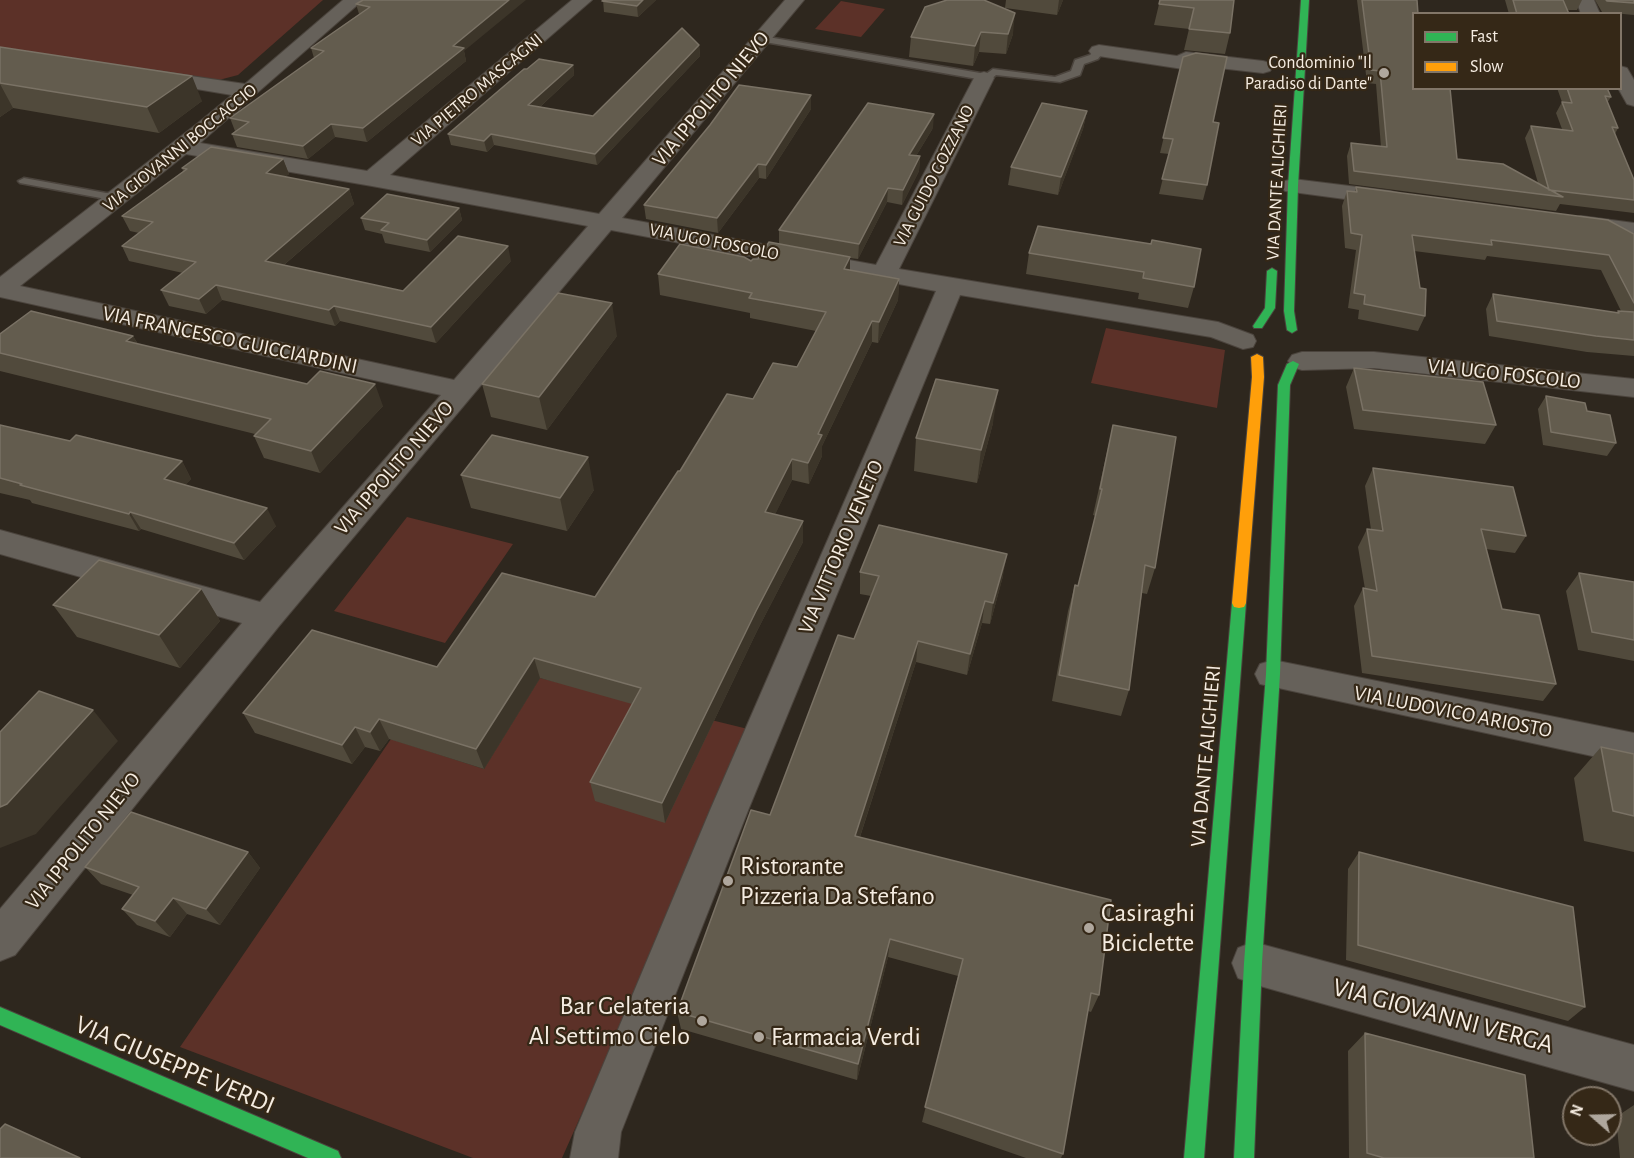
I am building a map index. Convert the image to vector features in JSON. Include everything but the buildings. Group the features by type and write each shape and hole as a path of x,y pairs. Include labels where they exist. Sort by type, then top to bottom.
{"street":[{"name":"VIA GIOVANNI BOCCACCIO","path":"0,289 183,147 354,0"},
{"name":"VIA PIETRO MASCAGNI","path":"372,179 583,0"},
{"name":"VIA IPPOLITO NIEVO","path":"0,941 267,617 795,0"},
{"name":"VIA DANTE ALIGHIERI","path":"1244,1158 1253,963 1273,674 1284,385 1293,353 1289,311 1293,186 1305,0"},
{"path":"1099,51 1183,63 1186,58 1263,67"},
{"path":"130,73 250,91"},
{"path":"1622,75 1633,94"},
{"name":"VIA GUIDO GOZZANO","path":"884,273 984,78"},
{"name":"VIA UGO FOSCOLO","path":"183,147 372,179 951,286 1218,330 1253,341"},
{"path":"1293,186 1413,201"},
{"path":"1564,221 1634,230"},
{"name":"VIA DANTE ALIGHIERI","path":"1194,1158 1258,377 1253,341 1270,308 1273,261"},
{"name":"VIA VITTORIO VENETO","path":"594,1158 598,1132 730,808 951,286"},
{"name":"VIA FRANCESCO GUICCIARDINI","path":"0,289 461,390"},
{"path":"1269,325 1293,353 1253,341 1269,325"},
{"name":"VIA UGO FOSCOLO","path":"1293,353 1634,388"},
{"path":"0,542 267,617"},
{"name":"VIA LUDOVICO ARIOSTO","path":"1273,674 1634,748"},
{"name":"VIA GIOVANNI VERGA","path":"1253,963 1634,1068"},
{"name":"VIA GIUSEPPE VERDI","path":"0,1016 331,1158"}],"lane":[{"path":"762,39 984,78 989,78 993,72 1056,80 1076,74 1079,62 1094,57 1099,51"},
{"path":"24,181 106,196 121,196"}],"shaded area":[{"path":"0,0 323,0 238,75 215,81 0,49"},
{"path":"841,1 885,9 861,37 815,29"},
{"path":"1106,328 1225,350 1217,408 1091,383"},
{"path":"407,517 513,544 445,643 334,611"},
{"path":"540,678 752,730 562,1158 473,1158 180,1047 391,739 484,769"}],"traffic: fast":[{"path":"1292,330 1289,311 1293,186 1305,0"},
{"path":"1258,326 1270,308 1272,271"},
{"path":"1244,1158 1253,963 1273,674 1284,385 1293,364"},
{"path":"1194,1158 1239,603"},
{"path":"0,1016 331,1158"}],"traffic: slow":[{"path":"1239,603 1258,377 1257,357"}],"place":[{"name":"Condominio \"Il Paradiso di Dante\"","path":"1384,73"},
{"name":"Ristorante Pizzeria Da Stefano","path":"728,881"},
{"name":"Casiraghi Biciclette","path":"1089,928"},
{"name":"Bar Gelateria Al Settimo Cielo","path":"702,1021"},
{"name":"Farmacia Verdi","path":"759,1037"}]}
